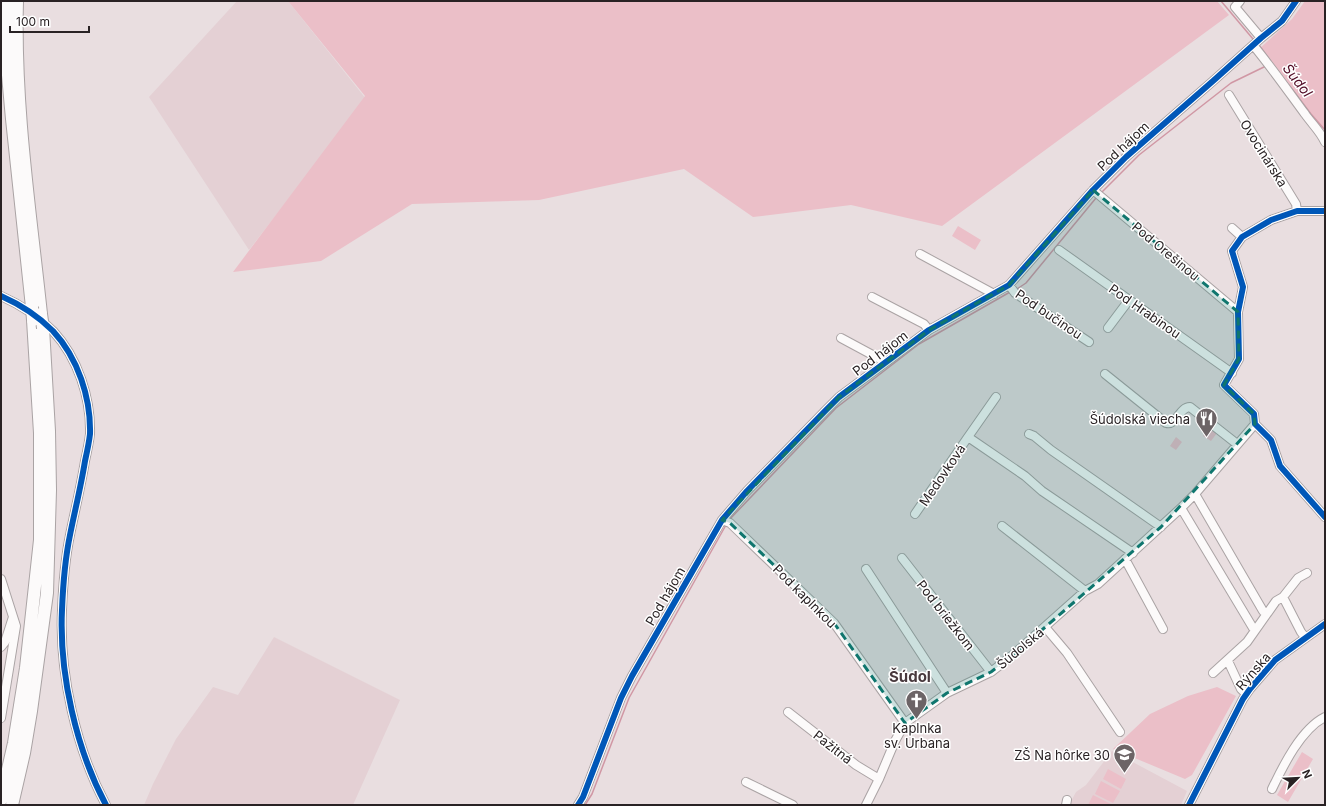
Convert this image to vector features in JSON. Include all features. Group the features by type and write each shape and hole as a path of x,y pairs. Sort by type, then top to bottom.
{"highway":[{"path":"6,1 12,126 36,314 42,328 49,431 50,490 47,593 30,718 24,753 12,805"},
{"path":"1,800 14,743 26,668 40,540 40,432 36,314 20,118 16,44 17,1"}],"street":[{"path":"1229,1 1237,4 1261,38"},
{"name":"Pod hájom","path":"578,805 583,797 621,698 632,676 725,521 747,491 839,397 929,330 994,294 1012,289 1093,190 1126,157 1282,21 1296,1"},
{"path":"1253,45 1291,92 1311,123 1322,135 1325,142"},
{"name":"Ovocinárska","path":"1229,95 1296,204 1297,211"},
{"name":"Pod Orešinou","path":"1093,190 1238,312"},
{"path":"1325,211 1297,211 1271,220 1242,237 1232,251 1243,287 1238,312 1240,360 1224,385 1254,414 1255,424 1271,440 1280,466 1325,517"},
{"path":"1232,228 1242,237"},
{"name":"Pod Hrabinou","path":"1059,250 1232,373"},
{"path":"920,254 994,294"},
{"name":"Pod bučinou","path":"1012,289 1089,342"},
{"path":"1,296 12,301 53,331 67,350 78,370 85,390 90,413 90,436 69,537 64,574 62,612 63,652 68,694 76,728 92,775 106,805"},
{"path":"872,297 924,324 929,330"},
{"path":"1108,328 1129,300"},
{"path":"841,338 880,359 883,364"},
{"path":"1105,374 1166,423 1169,424 1173,422 1186,407 1190,407 1237,444"},
{"name":"Medovková","path":"915,514 996,397"},
{"name":"Šúdolská","path":"866,805 895,741 905,723 947,693 991,672 1013,655 1085,591 1098,584 1195,494 1255,424"},
{"path":"1029,434 1161,527"},
{"name":"Medovková","path":"968,437 1025,476 1042,491 1133,552"},
{"path":"1195,494 1263,611"},
{"path":"1181,508 1253,628"},
{"name":"Pod kaplnkou","path":"725,521 834,623 905,723"},
{"path":"1002,526 1085,591"},
{"name":"Pod briežkom","path":"902,558 991,672"},
{"path":"1125,559 1163,629"},
{"path":"866,568 947,693"},
{"path":"1213,674 1255,633 1271,607 1283,597 1298,578 1307,573"},
{"path":"1,579 16,626 1,718"},
{"path":"1283,597 1305,637"},
{"path":"12,652 1,648 5,642 13,617"},
{"name":"Rýnska","path":"1189,805 1246,694 1275,660 1325,624"},
{"path":"1045,627 1066,653 1120,732"},
{"path":"1228,661 1241,689 1246,694"},
{"name":"Pažitná","path":"788,712 878,779"},
{"path":"1272,789 1283,765 1304,736 1313,726 1325,718"},
{"path":"746,782 794,805"}],"highlighted area":[{"path":"1093,190 1238,312 1239,359 1224,385 1254,414 1255,424 1161,527 1013,655 991,672 947,693 905,723 834,623 730,523 722,520 839,397 929,330 1009,285"}],"shaded area":[{"path":"237,1 288,1 366,99 249,250 149,97"},
{"path":"288,1 1217,1 1229,15 942,226 851,205 753,217 684,169 539,200 412,204 321,261 233,272 365,96"},
{"path":"1305,1 1325,1 1325,129 1316,123 1289,85 1259,49 1292,19"},
{"path":"958,226 981,240 975,250 952,236"},
{"path":"1210,427 1217,433 1211,441 1203,436"},
{"path":"1176,437 1182,442 1176,450 1170,446"},
{"path":"274,637 400,700 353,805 144,805 176,739 213,687 238,695"},
{"path":"1217,687 1236,696 1192,775 1185,779 1113,749 1150,714 1188,696"},
{"name":"ZŠ Na hôrke 30","path":"1112,751 1187,791 1181,805 1069,805 1076,792 1086,785"},
{"path":"1302,752 1313,759 1288,802 1277,795"},
{"path":"1108,769 1126,779 1121,789 1103,779"},
{"path":"1101,781 1120,791 1113,803 1095,794"},
{"path":"1093,795 1111,804 1111,805 1088,805"}],"waterway":[{"path":"1221,1 1253,39"},
{"path":"1259,45 1272,63"},
{"name":"Šúdol","path":"1102,192 1139,155 1231,83 1266,66"},
{"name":"Šúdol","path":"1289,85 1325,130"},
{"name":"Šúdol","path":"1017,289 1026,283 1096,198"},
{"name":"Šúdol","path":"729,520 836,408 919,344 1010,292"},
{"name":"Šúdol","path":"585,805 592,794 629,698 726,525"}],"cycle path":[{"path":"578,805 583,797 621,698 632,676 722,520 747,491 839,397 929,330 1009,285 1093,190 1126,157 1282,21 1296,1"},
{"path":"1325,211 1297,211 1271,220 1242,237 1232,251 1243,287 1238,312 1239,359 1224,385 1254,414 1255,424 1271,440 1280,466 1325,517"},
{"path":"1,296 15,303 42,321 62,342 76,366 88,407 90,420 89,444 70,535 64,572 62,610 63,659 78,735 95,783 106,805"},
{"path":"1189,805 1243,699 1250,689 1275,660 1325,624"}],"place":[{"name":"Šúdolská viecha","path":"1206,438"},
{"name":"Kaplnka sv. Urbana","path":"917,720"},
{"name":"ZŠ Na hôrke 30","path":"1125,774"}],"district":[{"name":"Šúdol","path":"910,676"}]}
